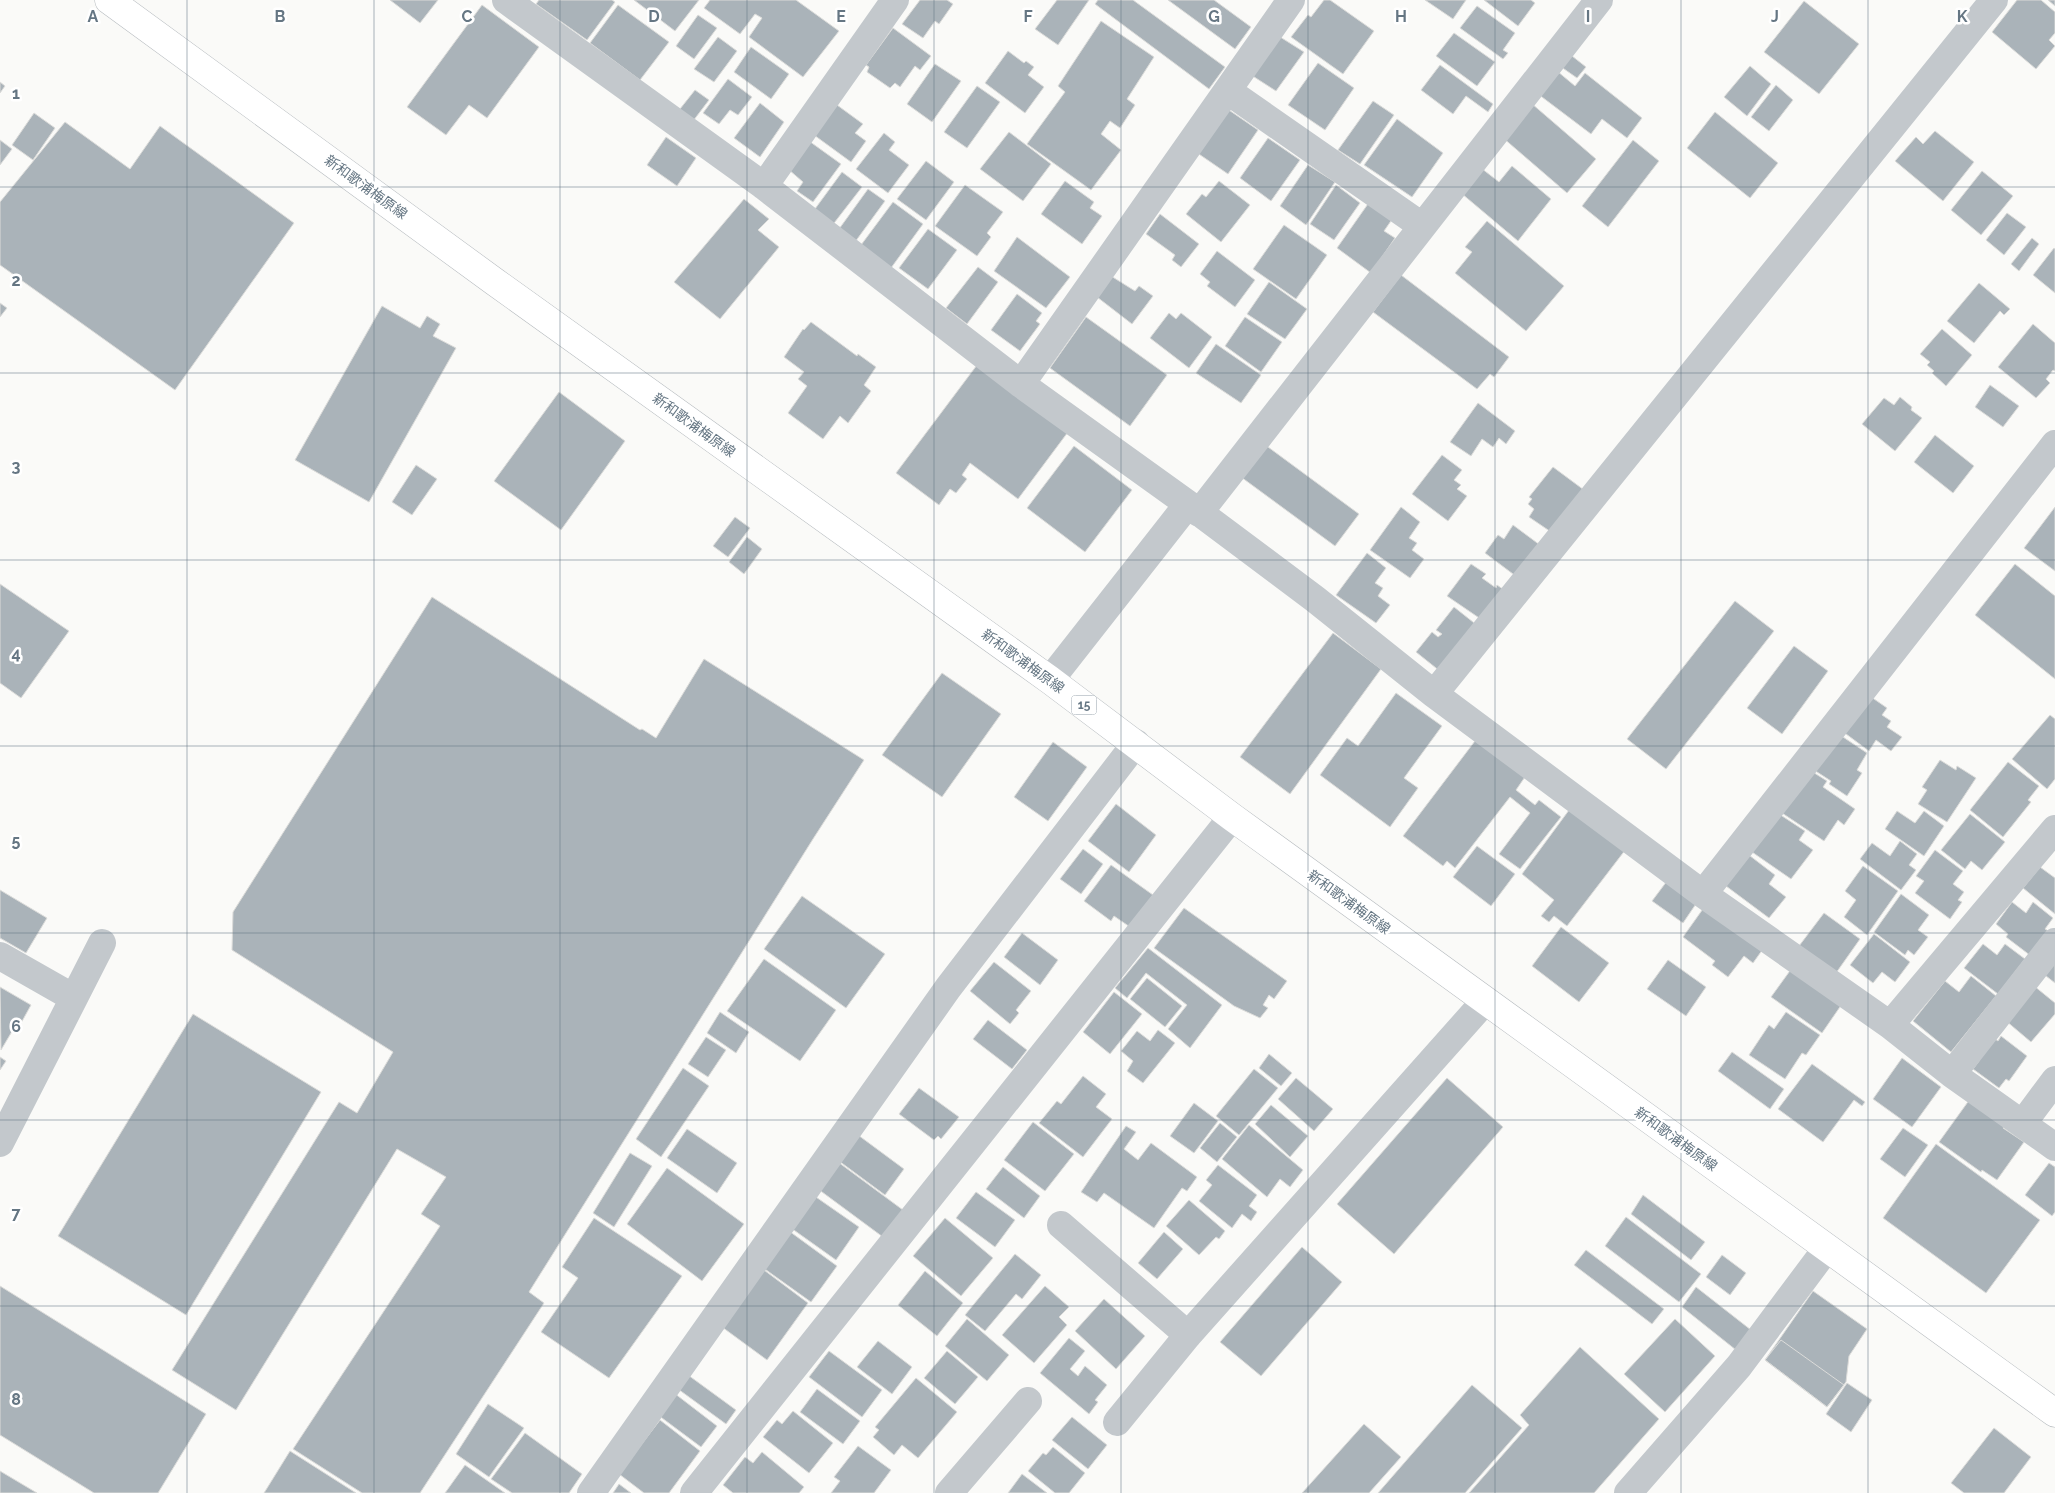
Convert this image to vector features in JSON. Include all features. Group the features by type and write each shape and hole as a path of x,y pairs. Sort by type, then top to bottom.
{"main road":[{"name":"新和歌浦梅原線","path":"114,1 495,282 1050,680 1232,817 2055,1413"}],"street":[{"path":"506,0 764,186 1021,384 1315,599 1434,694 1703,894 1890,1025 1952,1074 2055,1147"},
{"path":"764,186 895,0"},
{"path":"1021,384 1291,0"},
{"path":"1050,680 1194,509 1422,226 1599,0"},
{"path":"1434,694 1994,0"},
{"path":"1228,92 1422,226"},
{"path":"1703,894 2054,447"},
{"path":"591,1493 948,988 1136,743"},
{"path":"694,1493 1232,817"},
{"path":"1890,1025 2055,829"},
{"path":"1952,1074 2055,942"},
{"path":"2,1134 102,943"},
{"path":"0,956 74,998"},
{"path":"1117,1422 1188,1335 1485,1001"},
{"path":"2023,1123 2055,1080"},
{"path":"1061,1225 1188,1335"},
{"path":"1628,1493 1739,1366 1827,1248"},
{"path":"949,1493 1028,1401"}],"building":[{"path":"390,0 438,0 420,23"},
{"path":"539,0 612,0 615,2 587,40 536,4"},
{"path":"634,0 699,0 675,31"},
{"path":"710,0 796,0 839,31 803,77 749,37 762,18 755,14 740,34 704,8"},
{"path":"920,0 947,0 953,4 939,24 935,21 923,38 902,24"},
{"path":"1057,0 1089,0 1058,45 1035,29"},
{"path":"1098,0 1133,0 1225,67 1209,89 1095,4"},
{"path":"1168,0 1214,0 1251,27 1235,49"},
{"path":"1324,0 1330,0 1374,31 1343,74 1291,37 1308,15 1311,17"},
{"path":"1425,0 1466,0 1453,19"},
{"path":"1484,0 1531,0 1535,3 1518,26"},
{"path":"2017,0 2041,0 2055,12 2055,33 2049,40 2055,46 2036,69 1992,32"},
{"path":"2048,0 2055,0 2055,6"},
{"path":"1804,1 1859,44 1819,94 1764,52"},
{"path":"482,5 539,47 487,118 469,105 446,135 407,107"},
{"path":"618,5 669,42 640,80 590,43"},
{"path":"1477,6 1515,33 1503,50 1508,53 1503,59 1460,28"},
{"path":"698,15 717,28 694,59 676,46"},
{"path":"1101,21 1154,57 1127,99 1135,105 1120,128 1110,121 1101,134 1121,150 1091,190 1027,144 1065,92 1058,86"},
{"path":"893,28 931,56 920,70 915,66 900,87 895,83 890,88 867,72 869,67 866,65"},
{"path":"1454,33 1495,62 1477,86 1436,56"},
{"path":"1277,35 1304,52 1276,91 1248,73"},
{"path":"718,37 737,51 714,82 694,69"},
{"path":"751,47 789,74 771,99 734,72"},
{"path":"1008,51 1024,63 1026,61 1034,67 1028,75 1044,87 1025,113 985,83"},
{"path":"1567,52 1586,67 1577,78 1557,64"},
{"path":"1318,63 1354,88 1325,130 1288,105"},
{"path":"935,64 961,81 932,122 907,104"},
{"path":"1440,65 1493,104 1488,112 1466,96 1453,114 1421,90"},
{"path":"1750,66 1771,84 1747,116 1724,97"},
{"path":"1557,71 1575,86 1585,73 1642,118 1627,138 1602,119 1591,134 1538,94"},
{"path":"728,79 752,97 738,115 730,110 719,124 703,113"},
{"path":"0,82 5,86 0,93"},
{"path":"1776,85 1793,100 1769,131 1751,117"},
{"path":"977,86 1000,102 967,148 944,132"},
{"path":"695,90 709,100 690,125 676,114"},
{"path":"1373,101 1394,115 1360,164 1338,150"},
{"path":"760,103 784,122 760,157 734,138"},
{"path":"1531,103 1596,159 1567,193 1502,137"},
{"path":"837,105 863,124 855,133 866,141 851,162 814,135"},
{"path":"1223,106 1258,130 1228,174 1193,150"},
{"path":"1715,112 1778,163 1750,198 1687,148"},
{"path":"34,113 55,128 33,160 12,145"},
{"path":"1397,119 1443,153 1412,197 1364,165"},
{"path":"65,122 130,169 160,126 294,223 175,390 0,265 0,202"},
{"path":"1935,131 1974,162 1943,201 1895,161 1916,137 1923,144"},
{"path":"1009,132 1051,164 1023,201 980,169"},
{"path":"884,133 895,142 889,150 909,165 888,193 856,169"},
{"path":"666,137 696,158 677,186 647,165"},
{"path":"1268,138 1300,160 1271,201 1240,178"},
{"path":"0,140 12,149 0,165"},
{"path":"1633,140 1659,161 1608,227 1582,206"},
{"path":"809,141 841,164 813,202 797,191 803,182 788,169"},
{"path":"926,161 954,182 926,220 897,199"},
{"path":"1308,165 1335,182 1306,225 1280,206"},
{"path":"1512,166 1551,199 1518,241 1461,193 1481,168 1499,182"},
{"path":"1982,171 2013,196 1981,235 1951,210"},
{"path":"842,172 862,187 831,227 812,213"},
{"path":"1065,181 1094,202 1090,208 1102,216 1082,244 1041,214"},
{"path":"1219,181 1250,205 1221,242 1186,214 1202,194 1206,197"},
{"path":"965,185 1003,212 987,233 991,237 977,256 935,226"},
{"path":"1336,185 1360,203 1334,240 1310,224"},
{"path":"868,189 885,201 855,242 839,229"},
{"path":"744,199 769,219 758,230 779,247 720,319 674,282"},
{"path":"1370,201 1393,218 1384,231 1395,238 1371,273 1337,248"},
{"path":"893,202 923,224 891,268 861,245"},
{"path":"2007,213 2026,227 2004,255 1986,240"},
{"path":"1160,214 1199,244 1181,267 1172,260 1175,255 1146,234"},
{"path":"1487,221 1564,286 1526,331 1455,273 1472,252 1465,247"},
{"path":"1284,225 1327,255 1296,299 1253,269"},
{"path":"928,229 957,250 928,289 899,268"},
{"path":"1017,237 1070,277 1046,308 994,271"},
{"path":"2032,238 2039,244 2019,271 2011,264"},
{"path":"2055,249 2055,293 2033,275"},
{"path":"1217,251 1255,280 1235,307 1207,286 1210,282 1200,274"},
{"path":"978,267 998,282 967,324 946,308"},
{"path":"1401,275 1509,357 1494,377 1490,374 1477,389 1373,312"},
{"path":"1111,276 1135,291 1139,286 1153,296 1132,324 1097,297"},
{"path":"1269,282 1307,309 1285,339 1247,314"},
{"path":"1979,283 2010,309 2004,315 2000,311 1974,343 1947,321"},
{"path":"1017,294 1042,313 1036,321 1040,324 1020,351 991,330"},
{"path":"0,303 7,308 0,317"},
{"path":"382,306 420,328 427,316 440,324 433,336 456,348 369,502 295,460"},
{"path":"1169,313 1176,319 1181,313 1212,337 1189,368 1150,338"},
{"path":"1086,317 1167,375 1130,426 1050,368"},
{"path":"1245,317 1282,342 1261,372 1225,346"},
{"path":"811,322 857,356 858,354 876,367 864,385 871,391 848,423 840,416 823,439 788,413 807,386 798,379 804,372 784,357 803,329"},
{"path":"2033,324 2055,343 2055,371 2053,370 2046,379 2050,383 2036,398 1998,367"},
{"path":"1942,329 1972,355 1946,386 1932,373 1934,371 1927,365 1930,362 1920,354"},
{"path":"1216,344 1261,375 1241,403 1196,373"},
{"path":"977,365 1068,432 1018,499 970,463 962,475 967,479 956,493 950,489 939,505 896,473"},
{"path":"1990,385 2019,406 2003,427 1975,407"},
{"path":"559,392 625,441 561,530 494,481"},
{"path":"1900,397 1912,407 1911,410 1922,418 1895,451 1862,424 1884,398 1894,405"},
{"path":"1478,403 1515,431 1506,444 1499,438 1493,447 1482,439 1471,456 1450,442"},
{"path":"1935,435 1974,466 1953,493 1914,462"},
{"path":"1264,444 1359,514 1335,546 1241,477"},
{"path":"1074,446 1132,490 1085,552 1027,508"},
{"path":"1442,455 1462,470 1454,480 1461,485 1457,489 1467,496 1448,521 1412,494"},
{"path":"416,465 437,479 412,515 392,502"},
{"path":"1553,467 1584,490 1554,534 1529,517 1534,509 1528,504 1532,499 1529,497"},
{"path":"1401,507 1420,522 1409,538 1417,543 1412,550 1424,559 1410,578 1370,550"},
{"path":"2055,507 2055,571 2024,548"},
{"path":"735,517 750,528 728,557 713,546"},
{"path":"1513,525 1544,548 1521,580 1485,553 1498,535 1504,539"},
{"path":"747,537 762,549 744,574 729,562"},
{"path":"1367,553 1386,568 1375,583 1383,588 1378,596 1390,605 1376,623 1336,595"},
{"path":"1471,564 1486,574 1482,578 1496,588 1497,585 1511,595 1488,624 1447,596"},
{"path":"2015,564 2055,596 2055,679 1975,615"},
{"path":"0,584 69,631 21,698 0,683"},
{"path":"432,597 640,730 642,729 656,738 704,659 864,760 529,1292 544,1303 420,1493 362,1493 293,1449 440,1226 421,1214 446,1177 397,1149 236,1410 172,1370 339,1102 357,1113 393,1052 232,950 233,912"},
{"path":"1735,601 1774,631 1666,769 1627,739"},
{"path":"1454,607 1483,630 1446,676 1416,652 1432,632 1438,637 1442,634 1436,630"},
{"path":"1333,633 1381,669 1290,794 1240,757"},
{"path":"1794,646 1828,671 1782,734 1747,708"},
{"path":"942,673 1001,714 942,797 882,755"},
{"path":"1864,692 1887,708 1882,715 1891,721 1887,727 1902,737 1891,751 1876,740 1869,751 1838,728"},
{"path":"1396,693 1442,726 1404,778 1418,788 1390,827 1320,775 1347,738 1358,746"},
{"path":"2050,715 2055,719 2055,779 2047,789 2012,759"},
{"path":"1837,733 1867,753 1857,770 1862,773 1847,796 1829,784 1831,781 1814,770"},
{"path":"1478,737 1527,774 1516,790 1535,805 1539,800 1561,817 1520,869 1499,854 1530,813 1510,797 1455,868 1447,861 1443,866 1403,836"},
{"path":"1053,742 1087,767 1048,821 1014,797"},
{"path":"1940,760 1956,770 1957,766 1976,778 1947,822 1918,804 1927,790 1922,787"},
{"path":"2008,762 2039,786 2028,800 2031,802 2003,837 1970,810"},
{"path":"1808,769 1827,781 1823,787 1855,809 1844,825 1838,820 1824,841 1779,811"},
{"path":"1116,804 1156,835 1129,872 1088,841"},
{"path":"1572,806 1626,849 1567,926 1554,916 1549,922 1541,916 1554,900 1522,874"},
{"path":"1897,811 1915,823 1924,811 1944,826 1924,856 1885,829"},
{"path":"1779,814 1805,831 1799,840 1813,850 1791,879 1752,852"},
{"path":"1970,814 2005,842 1982,870 1971,861 1965,869 1941,850"},
{"path":"1900,841 1917,854 1909,865 1916,870 1901,890 1860,859 1872,843 1890,856"},
{"path":"1477,846 1515,874 1491,906 1453,877"},
{"path":"1083,849 1103,864 1081,894 1060,879"},
{"path":"1935,850 1963,871 1953,884 1964,892 1958,900 1962,902 1950,919 1915,893 1924,881 1916,876"},
{"path":"1745,852 1775,875 1769,884 1786,897 1769,918 1722,883"},
{"path":"1111,865 1153,895 1130,927 1114,916 1111,921 1084,901"},
{"path":"1863,866 1898,891 1867,935 1844,917 1856,900 1845,891"},
{"path":"2040,867 2055,878 2055,914 2023,888"},
{"path":"1670,877 1700,898 1683,923 1652,901"},
{"path":"0,890 47,918 26,953 0,938"},
{"path":"1901,894 1929,915 1918,930 1928,937 1914,955 1908,950 1905,955 1874,932"},
{"path":"802,896 885,954 846,1008 764,949"},
{"path":"2012,902 2026,913 2033,902 2053,918 2045,929 2050,932 2031,956 2006,937 2008,934 1996,924"},
{"path":"1705,906 1763,949 1753,963 1744,956 1728,977 1712,965 1715,961 1683,937"},
{"path":"1184,908 1287,981 1274,999 1269,995 1263,1005 1268,1008 1260,1018 1234,1006 1154,948"},
{"path":"1824,913 1860,939 1836,973 1799,946"},
{"path":"1561,927 1609,963 1579,1002 1532,966"},
{"path":"1022,933 1058,960 1040,985 1004,957"},
{"path":"1874,934 1910,962 1895,982 1882,972 1873,983 1850,965"},
{"path":"1983,944 1997,955 2005,944 2025,959 1998,994 1964,968"},
{"path":"1148,948 1222,1005 1190,1048 1168,1029 1187,1005 1146,973 1127,998 1115,988"},
{"path":"2055,948 2055,983 2041,972"},
{"path":"764,959 836,1010 800,1061 727,1011"},
{"path":"1668,960 1706,987 1686,1016 1647,989"},
{"path":"994,962 1031,991 1016,1010 1019,1013 1010,1024 970,991"},
{"path":"1792,968 1842,1004 1822,1033 1771,997"},
{"path":"1971,976 1996,996 1951,1052 1913,1021 1945,981 1959,992"},
{"path":"1147,978 1182,1006 1165,1027 1130,999"},
{"path":"2028,981 2055,1003 2055,1014 2031,1042 1999,1015"},
{"path":"0,987 31,1005 20,1025 17,1023 1,1050"},
{"path":"1114,992 1142,1014 1110,1054 1083,1032"},
{"path":"720,1012 749,1032 736,1053 707,1033"},
{"path":"1786,1012 1820,1035 1806,1055 1802,1053 1785,1079 1749,1055 1769,1025 1774,1029"},
{"path":"193,1014 321,1092 186,1315 58,1236"},
{"path":"988,1020 1027,1050 1012,1069 973,1039"},
{"path":"1158,1030 1175,1043 1143,1083 1127,1071 1133,1061 1121,1051 1137,1031 1150,1041"},
{"path":"1987,1033 1998,1041 2001,1036 2027,1056 2009,1081 2006,1079 1999,1088 1973,1069 1979,1061"},
{"path":"706,1037 726,1050 708,1077 688,1064"},
{"path":"1732,1052 1784,1089 1770,1109 1718,1071"},
{"path":"1269,1054 1292,1073 1281,1086 1259,1068"},
{"path":"0,1057 6,1061 0,1070"},
{"path":"1902,1058 1941,1087 1912,1127 1873,1099"},
{"path":"1812,1064 1865,1102 1862,1106 1854,1100 1823,1142 1778,1109"},
{"path":"683,1068 709,1086 661,1157 636,1139"},
{"path":"1254,1069 1278,1088 1239,1135 1216,1116"},
{"path":"1083,1076 1106,1094 1096,1107 1112,1119 1083,1157 1039,1123 1057,1101 1061,1104"},
{"path":"1296,1078 1333,1109 1314,1131 1278,1099"},
{"path":"1447,1078 1503,1127 1394,1254 1337,1204"},
{"path":"919,1088 959,1117 941,1139 938,1136 934,1140 899,1114"},
{"path":"1970,1099 2006,1124 2003,1128 2024,1142 1997,1180 1982,1170 1981,1172 1939,1142"},
{"path":"1194,1103 1218,1121 1194,1153 1170,1136"},
{"path":"1271,1105 1308,1136 1290,1157 1255,1124"},
{"path":"1033,1122 1074,1154 1045,1191 1004,1160"},
{"path":"1220,1123 1237,1137 1217,1162 1200,1148"},
{"path":"1249,1125 1303,1170 1290,1187 1280,1179 1267,1197 1222,1159"},
{"path":"1126,1126 1136,1132 1124,1149 1138,1160 1151,1143 1197,1177 1187,1191 1182,1188 1154,1228 1104,1193 1097,1202 1081,1192"},
{"path":"1903,1128 1928,1145 1905,1177 1880,1159"},
{"path":"687,1129 737,1163 717,1193 667,1158"},
{"path":"858,1135 904,1169 885,1195 839,1161"},
{"path":"1936,1144 2040,1220 1986,1293 1883,1218"},
{"path":"630,1153 652,1166 614,1227 593,1213"},
{"path":"838,1162 907,1213 887,1240 818,1189"},
{"path":"2049,1163 2055,1167 2055,1212 2052,1216 2025,1195"},
{"path":"1218,1165 1257,1195 1249,1206 1257,1212 1251,1221 1242,1214 1232,1228 1199,1201 1212,1185 1206,1180"},
{"path":"1003,1167 1040,1196 1024,1218 986,1189"},
{"path":"667,1168 744,1224 702,1281 627,1224"},
{"path":"976,1192 1015,1220 995,1247 956,1218"},
{"path":"813,1195 859,1227 836,1260 791,1228"},
{"path":"1643,1195 1705,1242 1691,1260 1631,1214"},
{"path":"1189,1200 1225,1231 1219,1239 1216,1237 1199,1255 1166,1226"},
{"path":"1626,1217 1701,1274 1679,1302 1605,1246"},
{"path":"594,1218 682,1276 609,1378 541,1332 578,1278 562,1267"},
{"path":"945,1218 993,1258 961,1296 913,1256"},
{"path":"789,1231 837,1266 811,1302 762,1267"},
{"path":"1164,1232 1183,1249 1157,1279 1138,1263"},
{"path":"1302,1247 1342,1282 1261,1376 1220,1342"},
{"path":"1586,1250 1664,1309 1652,1324 1574,1265"},
{"path":"1015,1254 1041,1275 1022,1299 1016,1294 985,1331 965,1315"},
{"path":"1722,1255 1746,1273 1730,1295 1706,1277"},
{"path":"764,1270 808,1303 767,1360 722,1327"},
{"path":"925,1271 963,1303 937,1336 898,1305"},
{"path":"0,1286 206,1414 158,1493 94,1493 0,1435"},
{"path":"1045,1286 1069,1307 1059,1317 1067,1325 1034,1363 1002,1335"},
{"path":"1696,1287 1751,1330 1736,1350 1682,1307"},
{"path":"1813,1291 1867,1329 1849,1356 1846,1382 1827,1407 1765,1360"},
{"path":"1104,1299 1145,1336 1116,1369 1075,1331"},
{"path":"967,1319 1009,1355 987,1381 945,1346"},
{"path":"1675,1319 1715,1356 1665,1412 1624,1374"},
{"path":"1069,1338 1085,1351 1070,1369 1078,1376 1085,1366 1107,1385 1095,1400 1098,1402 1089,1414 1040,1373"},
{"path":"1781,1340 1844,1385 1827,1407 1765,1360"},
{"path":"878,1341 912,1367 892,1394 857,1367"},
{"path":"1580,1347 1659,1419 1594,1493 1469,1493 1529,1425 1520,1415"},
{"path":"829,1351 882,1390 862,1417 809,1377"},
{"path":"947,1351 978,1377 955,1404 924,1378"},
{"path":"688,1375 736,1410 726,1424 678,1389"},
{"path":"916,1378 957,1412 918,1458 902,1445 894,1455 873,1437 879,1430 875,1427"},
{"path":"1847,1383 1872,1400 1851,1432 1826,1414"},
{"path":"1472,1385 1522,1428 1465,1493 1378,1493"},
{"path":"817,1389 860,1421 843,1444 800,1412"},
{"path":"674,1393 717,1426 701,1447 658,1415"},
{"path":"488,1404 524,1428 489,1477 456,1454"},
{"path":"793,1411 833,1443 809,1473 763,1437 777,1420 782,1424"},
{"path":"1072,1417 1107,1445 1088,1469 1052,1440"},
{"path":"660,1420 700,1451 669,1493 644,1493 619,1474"},
{"path":"1364,1424 1401,1457 1369,1493 1302,1493"},
{"path":"1994,1428 2031,1457 2004,1493 1964,1493 1951,1483"},
{"path":"525,1433 582,1474 569,1493 512,1493 491,1479"},
{"path":"858,1446 891,1470 874,1493 831,1493 840,1481 834,1477"},
{"path":"1053,1447 1085,1473 1069,1493 1055,1493 1028,1471 1043,1453 1046,1455"},
{"path":"290,1451 356,1493 264,1493"},
{"path":"762,1452 804,1487 799,1493 733,1493 723,1485 745,1457 753,1463"},
{"path":"465,1465 505,1493 445,1493"},
{"path":"0,1471 37,1493 0,1493"},
{"path":"1022,1474 1047,1493 1008,1493"},
{"path":"619,1484 631,1493 613,1493"}]}
